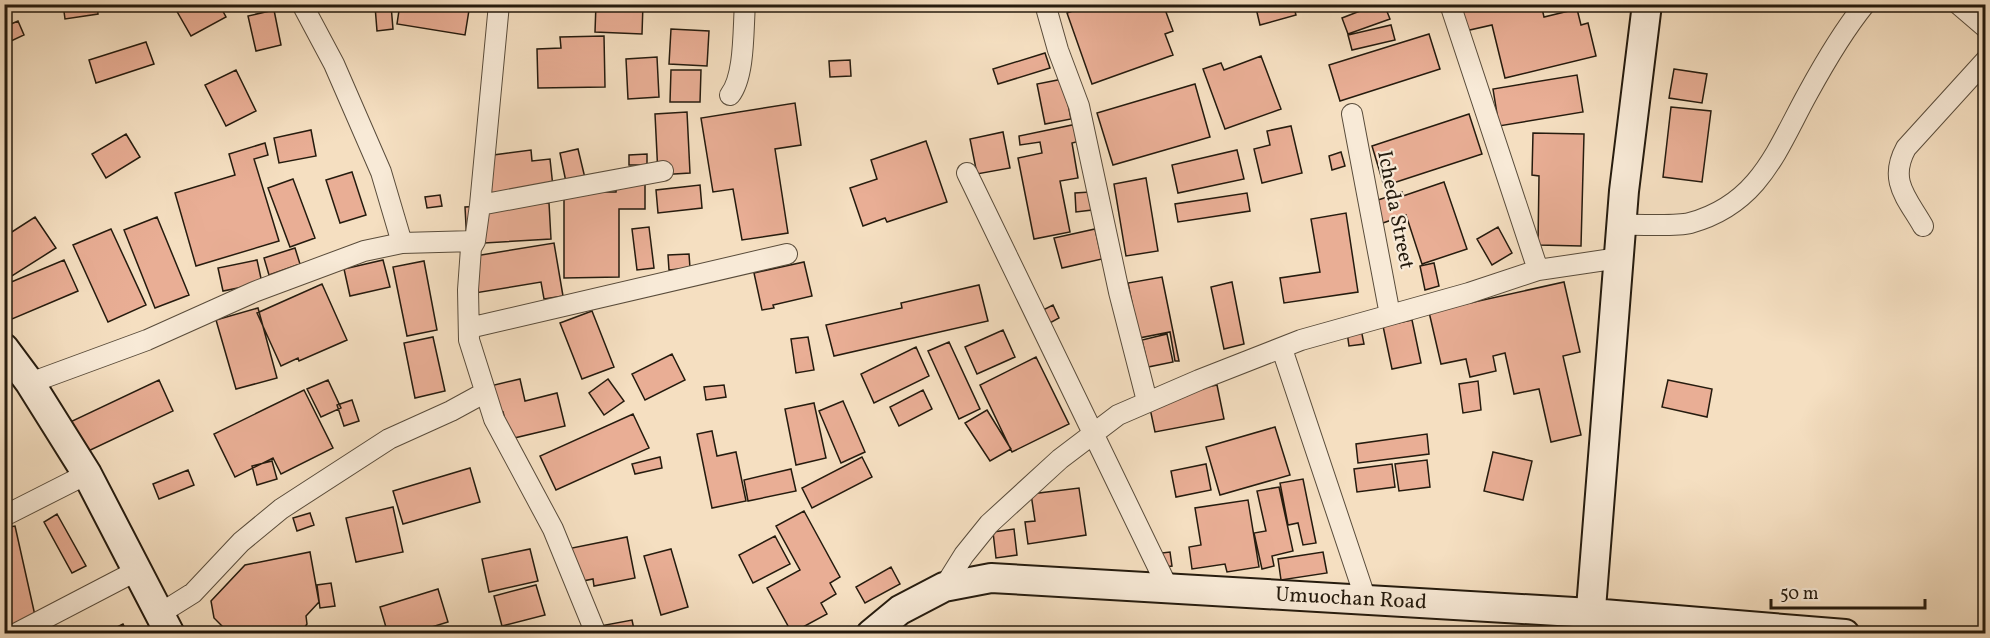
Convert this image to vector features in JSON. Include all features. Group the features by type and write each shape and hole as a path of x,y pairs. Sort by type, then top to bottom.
{"street":[{"path":"302,4 334,64 381,172 402,243"},
{"path":"499,4 480,205 475,242 471,248 470,259 469,340 494,419 553,529 596,633"},
{"path":"730,95 736,88 745,4"},
{"path":"1045,4 1058,50 1079,106 1119,292 1147,401"},
{"path":"1450,4 1538,270"},
{"path":"1590,623 1625,179 1647,4"},
{"path":"1622,225 1689,224 1721,211 1742,196 1761,178 1849,24 1865,4"},
{"path":"1958,4 1986,28"},
{"path":"1923,226 1900,187 1899,162 1906,148 1986,60"},
{"name":"Icheda Street","path":"1352,114 1390,315"},
{"path":"480,205 663,171"},
{"path":"967,173 1168,588"},
{"path":"30,383 147,340 254,292 364,251 402,243 475,242"},
{"path":"469,328 787,254"},
{"path":"944,587 964,555 989,524 1060,459 1118,415 1147,401 1301,340 1469,293 1538,270 1619,258"},
{"path":"4,348 30,383 87,474 165,623 241,542 281,509 389,438 451,411 484,393"},
{"path":"1282,349 1366,600"},
{"path":"4,516 87,474"},
{"path":"15,633 138,570"},
{"name":"Umuochan Road","path":"871,633 900,610 944,587 991,578 1366,600 1590,623 1845,633"}],"building":[{"path":"63,4 97,4 98,14 65,19"},
{"path":"181,4 219,4 226,17 191,36 175,8"},
{"path":"400,4 470,4 465,35 397,24"},
{"path":"596,4 643,4 642,34 595,32"},
{"path":"1092,4 1163,4 1173,31 1165,34 1173,55 1092,84 1067,13"},
{"path":"1255,4 1293,4 1296,15 1260,25"},
{"path":"1378,4 1384,4 1390,19 1348,34 1342,18"},
{"path":"1445,4 1541,4 1544,17 1577,9 1581,25 1588,23 1596,56 1505,78 1492,25 1452,34"},
{"path":"391,5 393,29 377,31 375,6"},
{"path":"274,10 281,45 256,51 248,16"},
{"path":"18,21 24,35 9,42 4,27"},
{"path":"1391,25 1395,40 1352,50 1348,35"},
{"path":"671,29 709,31 707,66 669,64"},
{"path":"1429,34 1440,69 1340,101 1329,65"},
{"path":"604,36 605,87 538,88 537,49 561,48 560,37"},
{"path":"146,42 154,64 96,83 89,60"},
{"path":"1045,53 1050,68 998,84 993,69"},
{"path":"1261,56 1281,109 1225,129 1203,69 1221,63 1224,70"},
{"path":"657,57 659,97 628,99 626,59"},
{"path":"850,60 851,76 830,77 829,61"},
{"path":"1674,69 1707,74 1702,103 1669,98"},
{"path":"236,70 256,111 226,126 205,85"},
{"path":"671,70 701,70 700,102 670,102"},
{"path":"1577,75 1583,112 1499,126 1493,89"},
{"path":"1063,79 1071,119 1045,124 1037,84"},
{"path":"1195,84 1210,137 1113,165 1097,113"},
{"path":"795,103 801,145 775,149 788,233 742,240 733,189 713,192 701,118"},
{"path":"1671,107 1711,111 1702,182 1663,177"},
{"path":"687,112 690,173 658,175 655,114"},
{"path":"1469,114 1482,154 1384,186 1372,146"},
{"path":"1077,124 1080,141 1072,143 1078,178 1060,181 1070,232 1034,239 1018,158 1042,153 1040,142 1020,145 1019,136"},
{"path":"1291,126 1302,173 1262,183 1254,149 1270,145 1267,131"},
{"path":"311,130 316,156 279,163 274,138"},
{"path":"1003,132 1010,168 977,174 970,139"},
{"path":"1533,133 1584,134 1581,246 1538,245 1539,176 1532,175"},
{"path":"126,134 140,157 106,178 92,154"},
{"path":"926,141 947,202 887,222 885,218 863,226 850,188 877,179 871,160"},
{"path":"265,143 268,155 254,159 279,241 196,266 175,193 235,175 229,154"},
{"path":"578,149 585,178 566,182 560,153"},
{"path":"531,150 532,161 550,159 553,187 491,194 486,156"},
{"path":"1237,150 1244,179 1178,193 1172,165"},
{"path":"1341,152 1345,166 1332,170 1329,156"},
{"path":"647,154 647,165 629,165 629,155"},
{"path":"352,172 366,215 340,223 326,180"},
{"path":"1146,178 1158,251 1126,256 1114,184"},
{"path":"293,179 315,238 290,247 268,188"},
{"path":"1444,182 1467,249 1422,264 1406,215 1380,224 1372,202 1402,192 1403,196"},
{"path":"617,184 645,184 645,209 619,209 619,277 564,278 564,192 616,192"},
{"path":"700,185 702,208 658,213 656,190"},
{"path":"1090,192 1092,210 1076,212 1075,193"},
{"path":"1247,193 1250,211 1178,222 1175,204"},
{"path":"440,195 442,206 427,208 425,197"},
{"path":"549,203 551,239 467,244 465,207"},
{"path":"1346,213 1358,292 1284,303 1280,278 1320,272 1311,219"},
{"path":"35,217 56,248 4,281 4,237"},
{"path":"157,217 189,295 155,308 124,230"},
{"path":"649,227 654,268 637,270 632,229"},
{"path":"1498,227 1512,253 1492,265 1477,239"},
{"path":"111,229 146,305 108,322 73,245"},
{"path":"1095,229 1102,259 1062,268 1054,238"},
{"path":"554,243 563,296 544,299 541,282 475,293 469,257"},
{"path":"295,248 300,264 269,275 264,258"},
{"path":"689,254 690,268 669,270 668,255"},
{"path":"64,260 78,291 5,322 4,285"},
{"path":"257,260 262,283 223,291 218,268"},
{"path":"383,260 390,287 350,296 344,269"},
{"path":"424,261 437,330 407,336 393,267"},
{"path":"804,262 812,296 773,305 774,308 762,310 754,273"},
{"path":"1434,263 1439,286 1425,290 1420,266"},
{"path":"1162,277 1179,361 1175,361 1170,332 1139,338 1128,283"},
{"path":"1232,282 1244,344 1224,349 1211,287"},
{"path":"1564,282 1580,352 1563,356 1581,435 1551,442 1539,389 1514,394 1505,353 1493,356 1496,371 1470,377 1466,359 1441,364 1429,312"},
{"path":"322,284 347,340 299,361 298,358 281,366 257,313"},
{"path":"979,285 988,321 834,356 826,325 902,308 901,303"},
{"path":"1053,305 1059,318 1048,324 1041,311"},
{"path":"258,308 277,378 236,389 216,320"},
{"path":"592,311 614,367 582,379 560,323"},
{"path":"1412,320 1421,363 1392,369 1383,326"},
{"path":"1361,329 1364,344 1349,346 1347,332"},
{"path":"1003,330 1015,357 977,374 965,347"},
{"path":"1167,334 1173,362 1148,367 1142,340"},
{"path":"433,337 445,391 415,398 404,343"},
{"path":"808,337 814,370 796,373 791,339"},
{"path":"949,342 980,409 959,419 928,351"},
{"path":"916,347 929,376 874,403 861,374"},
{"path":"672,354 685,380 645,400 632,374"},
{"path":"1036,357 1069,424 1012,452 980,385"},
{"path":"520,379 525,401 557,393 565,426 510,439 503,412 493,415 486,387"},
{"path":"608,379 624,401 604,415 589,393"},
{"path":"159,380 173,411 82,454 68,423"},
{"path":"328,380 341,408 321,417 307,389"},
{"path":"1668,380 1712,389 1707,417 1662,407"},
{"path":"1478,381 1481,410 1463,413 1459,384"},
{"path":"724,385 726,397 706,400 704,387"},
{"path":"1217,385 1224,419 1155,432 1148,399"},
{"path":"304,390 333,448 281,474 273,458 235,477 214,434"},
{"path":"923,390 932,409 899,426 890,407"},
{"path":"352,400 359,421 344,426 337,405"},
{"path":"843,401 865,452 841,463 819,411"},
{"path":"814,403 826,458 796,465 785,409"},
{"path":"987,410 1011,449 990,461 965,423"},
{"path":"633,414 649,448 556,490 540,456"},
{"path":"1275,427 1290,475 1220,495 1206,447"},
{"path":"712,431 717,456 736,452 746,501 712,508 697,434"},
{"path":"1427,434 1429,454 1358,463 1356,444"},
{"path":"1493,452 1532,461 1523,500 1484,491"},
{"path":"660,457 662,468 635,474 632,464"},
{"path":"862,457 872,477 812,508 802,488"},
{"path":"1427,460 1430,487 1399,491 1395,464"},
{"path":"272,461 277,479 257,485 252,466"},
{"path":"1206,464 1211,490 1176,497 1171,471"},
{"path":"1392,464 1395,487 1357,492 1354,469"},
{"path":"470,468 480,502 403,524 393,491"},
{"path":"791,469 796,491 748,501 744,480"},
{"path":"188,470 194,485 159,499 153,484"},
{"path":"1303,479 1316,543 1303,545 1298,523 1288,525 1280,483"},
{"path":"1279,487 1293,551 1272,556 1274,566 1262,569 1254,533 1266,531 1257,491"},
{"path":"1079,488 1086,535 1028,544 1025,522 1035,521 1031,494"},
{"path":"1248,500 1259,567 1227,572 1225,564 1192,569 1189,547 1201,545 1195,508"},
{"path":"393,507 403,552 356,562 346,518"},
{"path":"804,511 840,577 830,583 836,594 821,603 827,614 792,633 767,588 800,570 776,526"},
{"path":"310,513 314,525 297,531 293,518"},
{"path":"57,514 86,566 72,573 44,522"},
{"path":"15,526 36,620 4,627 4,528"},
{"path":"1014,529 1017,555 996,558 993,532"},
{"path":"775,536 790,564 753,583 739,555"},
{"path":"627,537 635,578 594,586 593,579 573,583 567,549"},
{"path":"530,549 538,581 489,592 482,559"},
{"path":"671,549 688,607 661,615 644,556"},
{"path":"310,552 319,602 306,616 307,624 300,634 230,634 214,618 211,601 245,565"},
{"path":"1170,552 1172,566 1156,568 1154,554"},
{"path":"1323,552 1327,573 1281,580 1278,559"},
{"path":"891,567 900,584 865,603 856,587"},
{"path":"331,583 335,606 320,608 317,585"},
{"path":"536,585 545,615 502,626 494,596"},
{"path":"438,589 448,622 409,634 388,634 380,607"},
{"path":"632,620 635,634 602,634 600,626"},
{"path":"123,624 128,634 105,634 105,633"},
{"path":"1173,629 1233,630 1233,634 1173,634"},
{"path":"1244,631 1294,632 1294,634 1244,634"}]}
